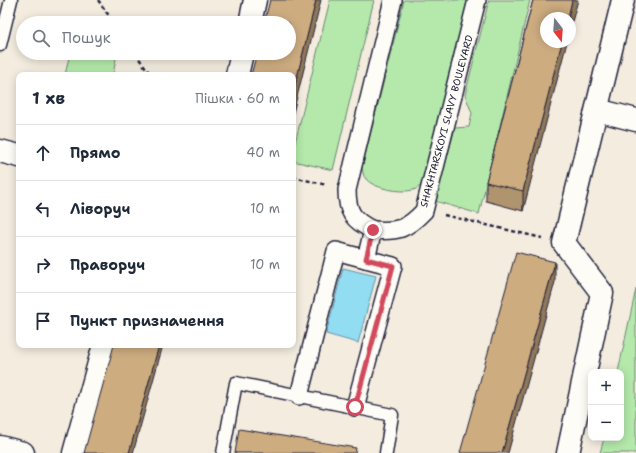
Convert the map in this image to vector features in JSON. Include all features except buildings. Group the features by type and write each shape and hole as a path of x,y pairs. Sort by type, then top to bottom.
{"street":[{"path":"252,16 255,0"},
{"name":"SHAKHTARSKOYI SLAVY BOULEVARD","path":"393,0 347,190 347,204 353,216 362,225 373,230 389,232 403,228 414,221 424,211 477,0"},
{"path":"568,453 602,293 564,243 623,0"},
{"path":"238,72 240,60"},
{"path":"597,110 636,120"},
{"path":"0,151 16,155"},
{"path":"366,259 373,230"},
{"path":"299,396 336,251 393,266 355,407"},
{"path":"74,453 103,348"},
{"path":"0,447 23,453"}],"lane":[{"path":"0,45 11,0"},
{"path":"222,453 236,383 392,415 386,453"}],"path":[{"path":"98,0 109,16"},
{"path":"141,60 149,72"},
{"path":"296,178 347,190"},
{"path":"424,211 564,243"}],"green space":[{"path":"330,0 374,0 333,170 296,162 296,139"},
{"path":"404,0 470,0 423,183 415,190 408,191 381,188 375,185 364,177 362,168"},
{"path":"489,0 530,0 479,214 435,201 455,128 469,127 472,113 465,95"},
{"path":"68,60 116,60 114,72 66,72"},
{"path":"636,289 636,453 600,453 603,441 624,441 624,369 619,369"}],"water":[{"path":"343,268 376,276 358,343 326,334"}],"route":[{"path":"355,407 393,266 366,259 373,230"}]}
